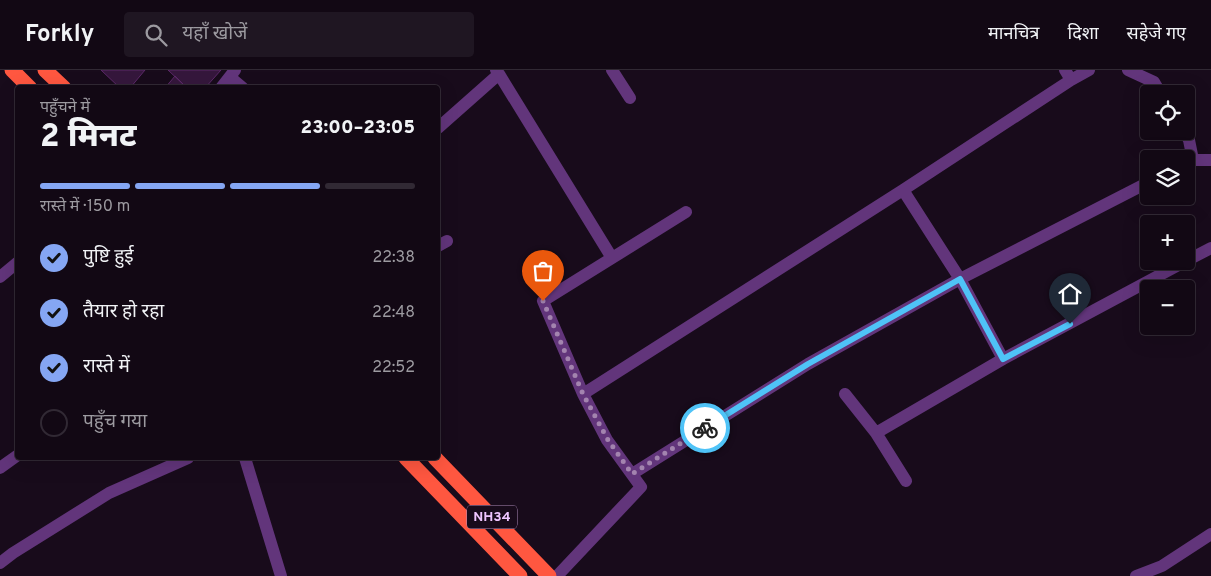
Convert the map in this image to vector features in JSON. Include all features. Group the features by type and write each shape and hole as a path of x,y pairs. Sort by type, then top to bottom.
{"highway":[{"path":"12,70 27,85"},
{"path":"45,70 61,85"},
{"name":"NH34","path":"408,460 520,576"},
{"name":"NH34","path":"437,460 549,576"}],"street":[{"path":"612,70 630,98"},
{"path":"583,394 904,190 1068,75 1090,70"},
{"path":"1128,70 1154,82 1156,85"},
{"path":"440,126 497,72 612,258"},
{"path":"223,85 232,73 241,85"},
{"path":"1195,161 1211,160"},
{"path":"632,474 808,364 960,279 1140,187"},
{"path":"904,190 960,279 1003,359"},
{"path":"557,576 641,487 608,440 583,394 543,301 686,212"},
{"path":"1195,256 1211,248"},
{"path":"0,277 15,264"},
{"path":"876,433 1003,359 1169,270"},
{"path":"846,394 876,433 906,481"},
{"path":"0,468 15,457"},
{"path":"0,563 12,553 109,493 183,460"},
{"path":"246,460 282,576"},
{"path":"1136,576 1162,566 1211,534"}],"building":[{"path":"101,70 145,70 132,85 117,85"},
{"path":"168,70 221,70 208,85 184,85"},
{"path":"175,76 184,85 168,85"}],"way so far":[{"path":"543,301 583,394 608,440 632,474 705,428"}],"route":[{"path":"705,428 808,364 960,279 1003,359 1070,324"}]}
